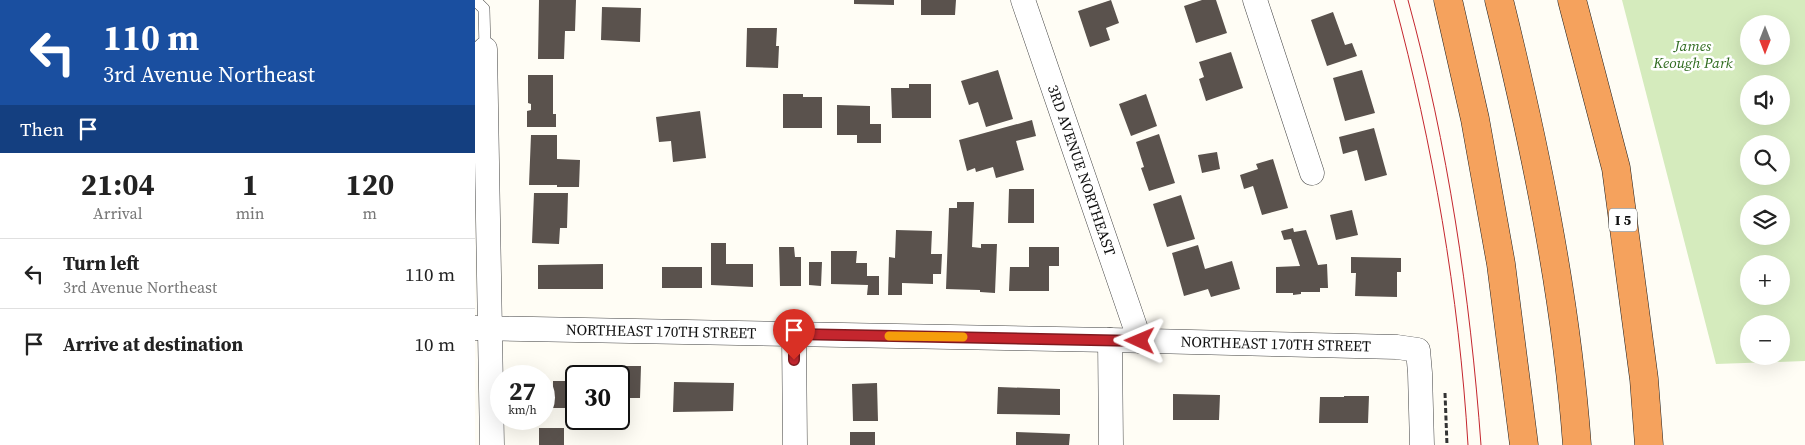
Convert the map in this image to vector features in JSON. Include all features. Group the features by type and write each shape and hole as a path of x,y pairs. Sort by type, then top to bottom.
{"highway":[{"path":"1448,0 1475,119 1501,264 1524,445"},
{"path":"1499,0 1517,72 1542,195 1564,322 1577,445"},
{"name":"I 5","path":"1571,0 1616,168 1644,379 1649,445"}],"street":[{"name":"3RD AVENUE NORTHEAST","path":"1023,0 1140,341"},
{"path":"1255,0 1312,173"},
{"path":"485,49 483,328 492,445"},
{"name":"NORTHEAST 170TH STREET","path":"483,328 1397,347 1418,350 1422,445"},
{"path":"794,334 795,445"},
{"path":"1110,340 1111,445"}],"lane":[{"path":"475,0 484,9 485,49"}],"path":[{"path":"1444,388 1447,445"}],"green space":[{"name":"James Keough Park","path":"1622,0 1805,0 1805,361 1790,362 1790,315 1740,315 1740,363 1716,364"}],"building":[{"path":"539,0 576,0 575,31 565,31 564,59 538,59"},
{"path":"854,0 894,0 894,5 854,4"},
{"path":"921,0 956,0 955,15 921,15"},
{"path":"1111,0 1119,23 1106,28 1110,40 1090,47 1078,11"},
{"path":"1202,0 1216,0 1227,33 1196,43 1184,6"},
{"path":"602,7 641,8 640,42 601,40"},
{"path":"1333,12 1345,45 1352,43 1357,56 1327,66 1311,20"},
{"path":"747,28 777,28 776,46 779,46 778,68 746,67"},
{"path":"1231,52 1243,88 1206,101 1199,79 1204,77 1199,62"},
{"path":"998,70 1013,119 986,127 978,102 969,105 961,81"},
{"path":"1362,70 1375,113 1345,121 1333,78"},
{"path":"528,75 553,75 553,114 556,114 556,127 527,127 527,111 531,110 531,104 528,103"},
{"path":"909,84 931,84 931,118 892,118 891,88 909,88"},
{"path":"783,94 803,94 803,97 822,97 822,128 783,128"},
{"path":"1146,94 1157,126 1131,136 1119,104"},
{"path":"837,105 870,106 870,124 881,124 881,143 857,143 857,135 837,135"},
{"path":"700,111 706,158 673,162 671,141 659,142 656,117"},
{"path":"1032,120 1036,136 1016,141 1024,170 996,178 993,167 976,172 975,168 967,171 959,140"},
{"path":"1374,128 1387,175 1365,181 1357,150 1343,154 1339,137"},
{"path":"1159,134 1175,183 1149,191 1141,168 1144,167 1136,142"},
{"path":"531,135 557,135 557,159 580,160 579,187 529,185"},
{"path":"1217,152 1220,169 1202,173 1198,155"},
{"path":"1273,159 1288,208 1262,215 1253,186 1244,189 1240,175 1258,169 1256,164"},
{"path":"1009,189 1034,189 1034,223 1008,223"},
{"path":"534,193 568,193 567,228 560,228 559,244 532,243"},
{"path":"1181,195 1195,239 1167,247 1153,204"},
{"path":"957,202 974,202 972,247 981,248 981,244 997,244 995,293 980,292 980,290 946,289 949,208 957,208"},
{"path":"1352,210 1358,235 1336,240 1330,215"},
{"path":"1293,228 1294,232 1306,230 1318,265 1327,264 1328,288 1320,288 1320,292 1301,292 1301,294 1293,295 1293,293 1276,293 1276,267 1300,266 1291,239 1284,240 1281,231"},
{"path":"896,230 932,231 931,254 942,254 941,274 933,274 933,284 902,283 902,295 888,295 889,257 895,258"},
{"path":"711,243 726,243 726,264 753,264 753,287 711,285"},
{"path":"1198,245 1205,269 1232,261 1240,289 1211,297 1208,289 1184,296 1172,253"},
{"path":"779,247 794,247 795,257 801,257 801,286 780,286"},
{"path":"1029,247 1059,247 1059,266 1049,266 1049,291 1009,291 1010,267 1029,267"},
{"path":"831,251 857,251 856,263 867,263 867,276 879,276 879,295 867,295 868,285 831,284"},
{"path":"1351,257 1401,258 1401,272 1397,272 1397,297 1355,296 1356,273 1351,273"},
{"path":"809,262 822,262 821,286 809,285"},
{"path":"603,264 603,289 538,289 538,265"},
{"path":"662,267 702,267 702,288 662,288"},
{"path":"630,366 641,366 640,398 630,398"},
{"path":"555,381 565,381 565,408 555,408"},
{"path":"674,382 734,383 733,411 673,412"},
{"path":"877,383 878,421 853,421 852,384"},
{"path":"998,387 1060,389 1060,415 997,414"},
{"path":"1173,394 1220,395 1219,420 1173,420"},
{"path":"1369,396 1368,423 1319,423 1320,397"},
{"path":"564,428 564,445 539,445 539,430"},
{"path":"850,432 875,432 875,445 850,445"},
{"path":"1016,432 1070,434 1069,445 1016,445"}],"tram line":[{"path":"1394,0 1421,110 1442,221 1458,333 1468,445"},
{"path":"1408,0 1435,110 1446,165 1464,277 1481,445"}],"slow traffic":[{"path":"889,336 963,337"}],"route":[{"path":"794,360 794,334 1140,341"}]}
